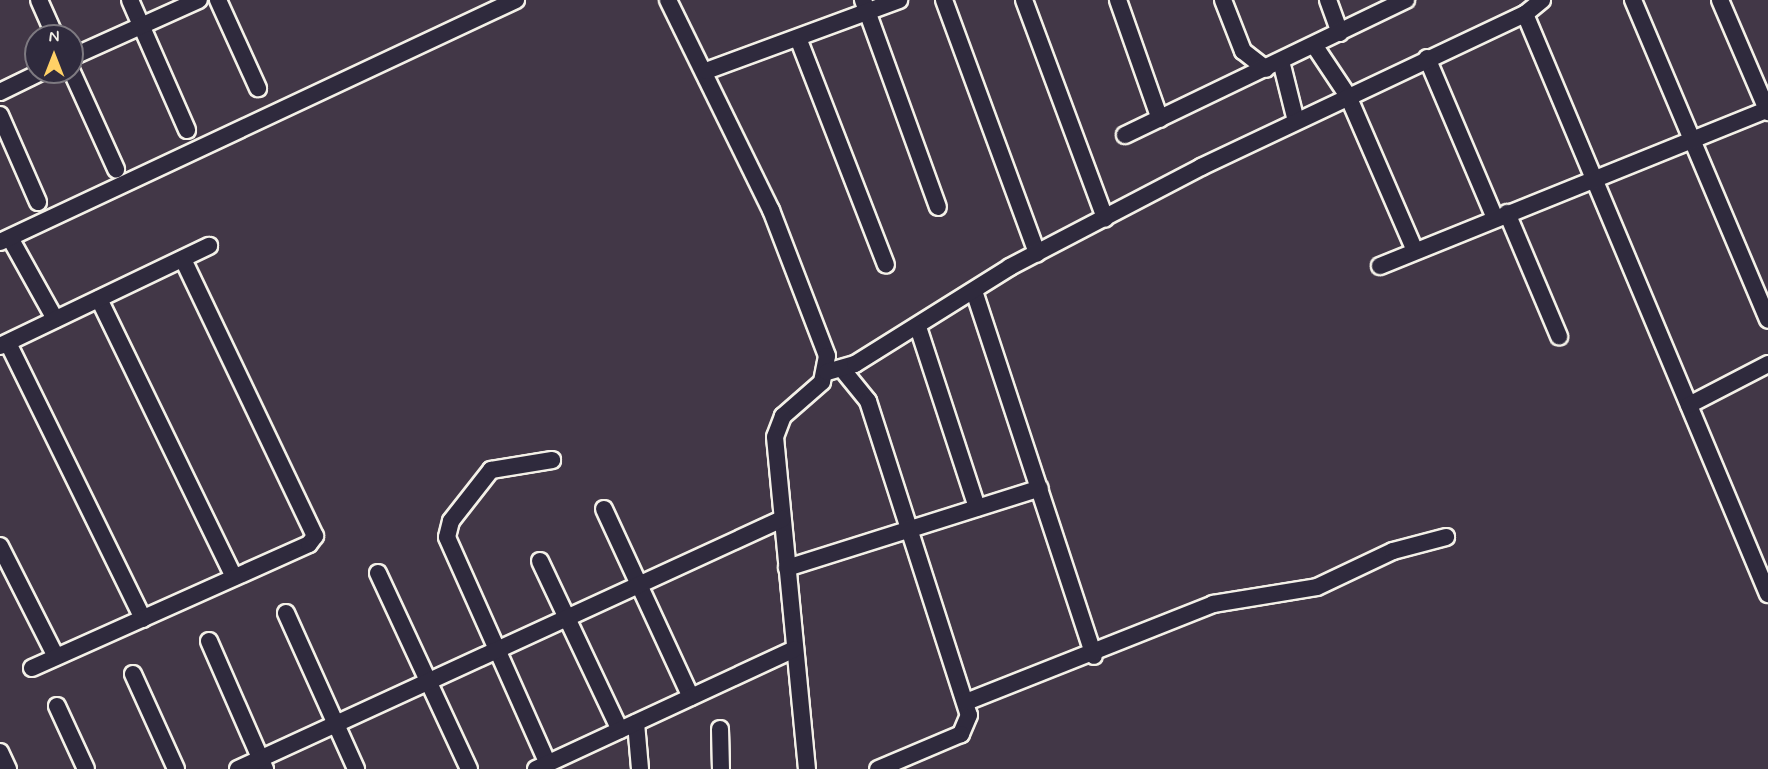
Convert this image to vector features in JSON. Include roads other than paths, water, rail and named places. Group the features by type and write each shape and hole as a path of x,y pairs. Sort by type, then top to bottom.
{"street":[{"path":"39,0 50,24"},
{"path":"130,0 187,130"},
{"path":"84,52 199,0"},
{"path":"218,0 258,88"},
{"path":"55,319 5,240 516,0"},
{"path":"668,0 706,71 771,210 825,350 835,370 868,401 966,702 969,724 961,734 878,769"},
{"path":"706,71 798,38 865,6 900,0"},
{"path":"944,0 1037,253"},
{"path":"1024,0 1105,218"},
{"path":"1118,0 1160,118"},
{"path":"1223,0 1243,51 1273,65 1296,121"},
{"path":"1328,0 1340,33"},
{"path":"1125,135 1406,0"},
{"path":"807,769 782,519 776,429 835,370 918,327 1037,253 1296,121 1525,14 1542,0"},
{"path":"1634,0 1768,320"},
{"path":"1380,266 1595,177 1768,110 1720,0"},
{"path":"865,6 938,207"},
{"path":"1525,14 1768,594"},
{"path":"798,38 886,265"},
{"path":"1314,45 1348,96 1415,251"},
{"path":"1427,58 1559,336"},
{"path":"0,92 24,80"},
{"path":"77,84 116,169"},
{"path":"0,115 38,202"},
{"path":"143,618 4,344 209,246"},
{"path":"32,668 309,544 315,531 183,259"},
{"path":"974,291 1094,656"},
{"path":"99,299 234,578"},
{"path":"918,327 976,508"},
{"path":"1689,405 1768,364"},
{"path":"552,460 490,470 448,528 447,545 496,650 542,766 794,649"},
{"path":"787,568 1040,488"},
{"path":"604,509 691,697"},
{"path":"238,769 263,764 336,723 640,586 782,519"},
{"path":"966,702 1094,656 1213,604 1317,587 1393,551 1446,537"},
{"path":"0,546 56,657"},
{"path":"540,561 620,730"},
{"path":"378,573 468,769"},
{"path":"286,613 356,769"},
{"path":"209,641 263,764"},
{"path":"133,674 176,769"},
{"path":"57,706 87,769"},
{"path":"636,723 640,769"},
{"path":"720,729 721,769"},
{"path":"0,752 8,769"}]}
